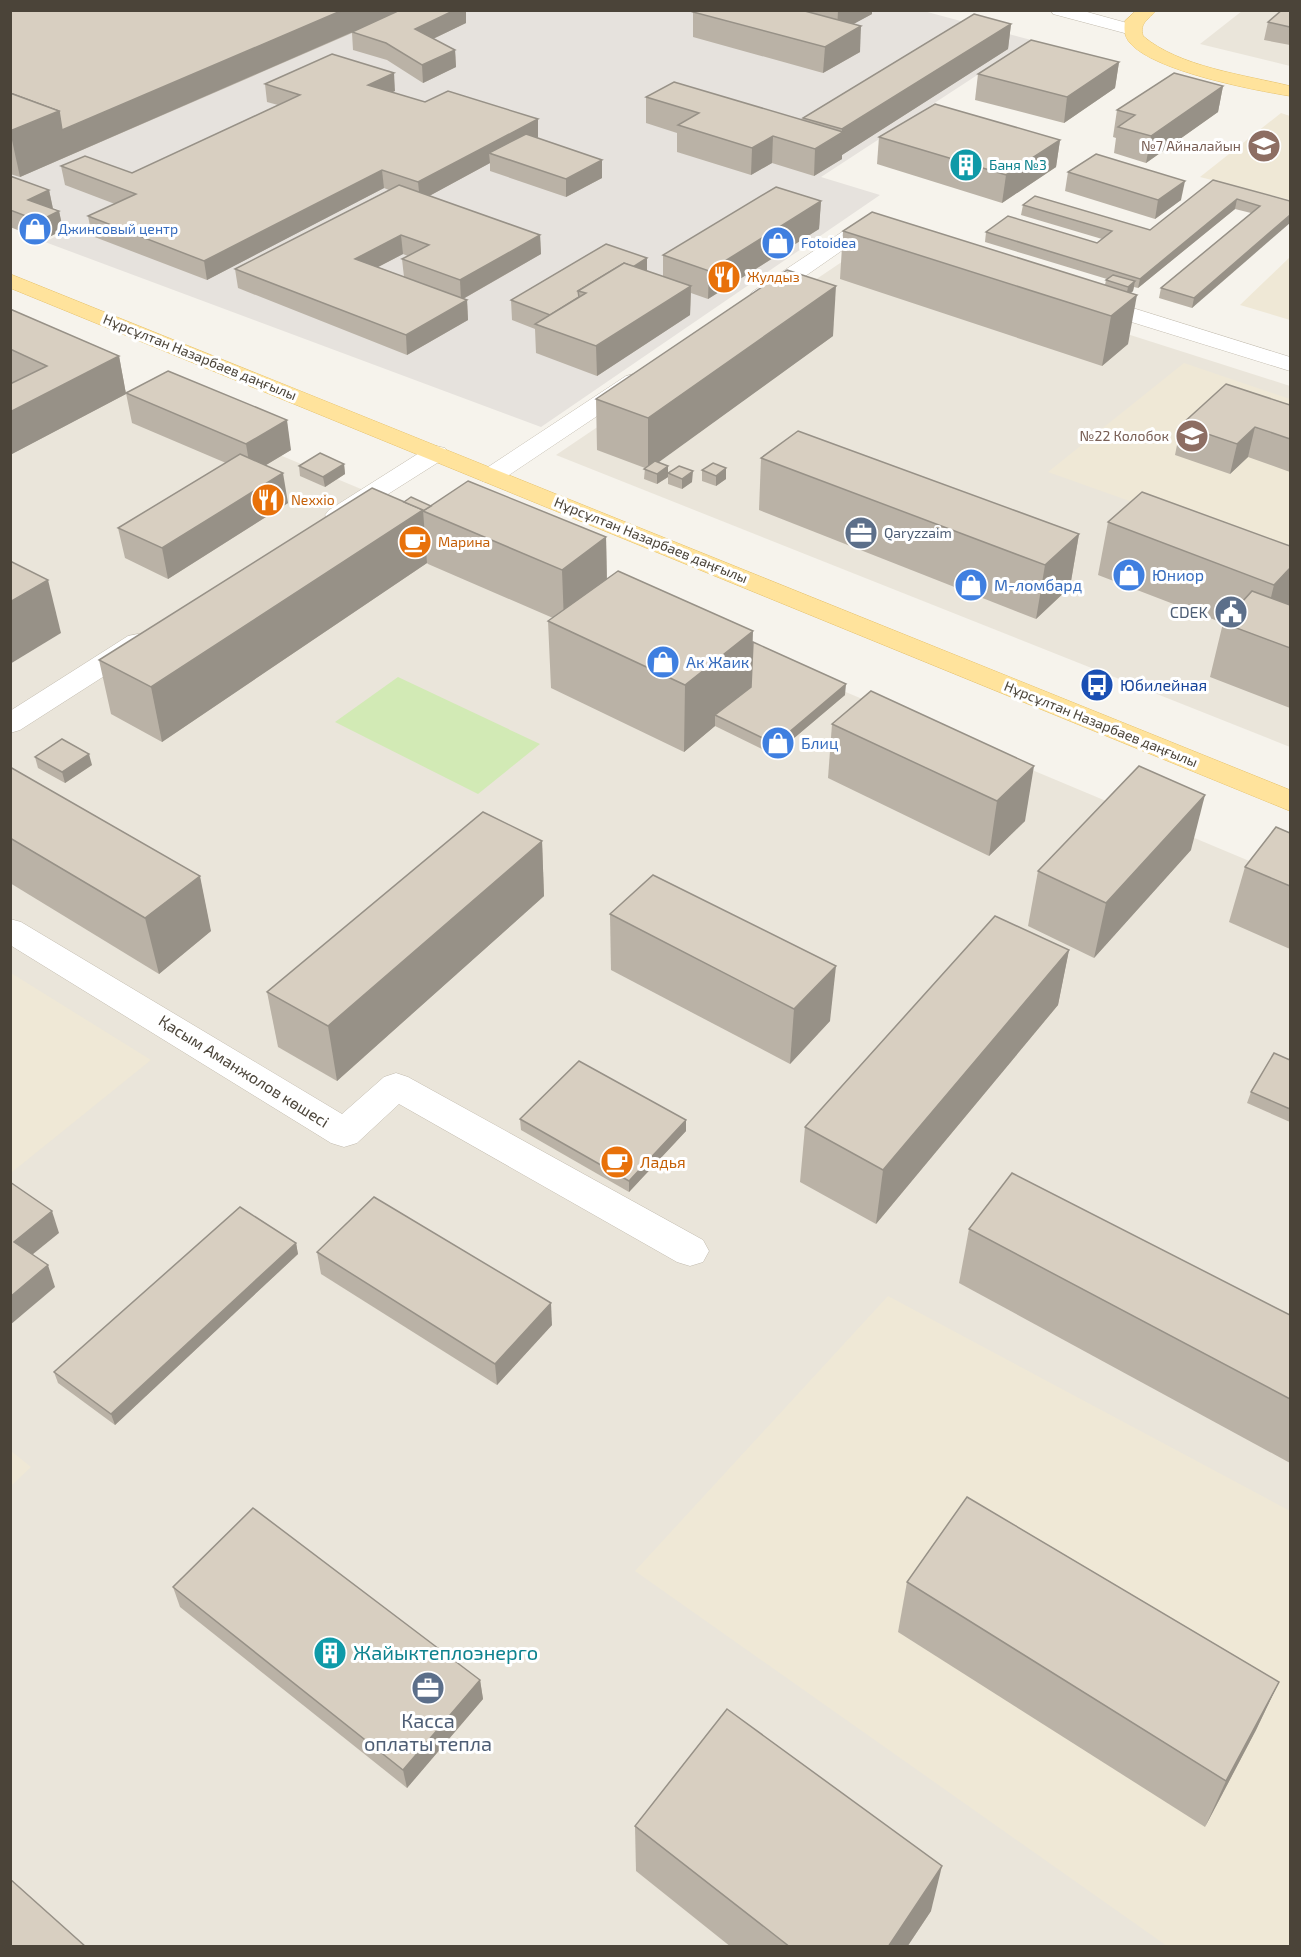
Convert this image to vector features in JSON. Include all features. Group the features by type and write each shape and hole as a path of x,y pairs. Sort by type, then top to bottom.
{"main road":[{"path":"1148,10 1134,21 1132,30 1136,39 1147,49 1177,62 1290,92"},
{"path":"1155,34 1166,45 1187,56 1290,82"},
{"name":"Нұрсұлтан Назарбаев даңғылы","path":"10,280 1290,801"}],"street":[{"path":"1059,10 1132,30"},
{"path":"747,306 858,230 898,243"},
{"path":"1072,296 1290,364"},
{"path":"491,476 648,371"},
{"path":"319,527 436,453"},
{"path":"10,724 157,630"},
{"name":"Қасым Аманжолов көшесі","path":"10,930 344,1133 396,1086 690,1251"}],"shaded area":[{"path":"920,10 1031,40 821,177 880,195 541,427 45,242 68,230 40,219 59,210 13,191 30,184 11,176 10,11"},
{"path":"1242,11 1290,11 1290,66 1200,44"},
{"name":"№7 Айналайын","path":"1281,113 1290,116 1290,200 1200,177"},
{"path":"861,249 1290,386 1290,747 556,455"},
{"path":"1290,257 1290,320 1240,305"},
{"path":"10,342 1290,878 1290,1946 11,1946"},
{"name":"№22 Колобок","path":"1184,363 1290,399 1290,558 1048,472"},
{"path":"11,973 151,1060 10,1173"},
{"path":"888,1296 1290,1511 1290,1946 1167,1946 635,1571"},
{"path":"11,1451 31,1467 10,1486"}],"green space":[{"path":"398,677 540,744 478,794 335,722"}],"building":[{"path":"10,10 343,10 62,130 59,111 10,93"},
{"path":"400,10 455,10 415,29 455,50 422,65 386,43 352,32"},
{"path":"696,10 801,10 861,26 825,47 693,12"},
{"path":"1282,10 1290,10 1290,27 1268,22"},
{"path":"974,14 1011,24 842,129 803,118"},
{"path":"1031,40 1119,62 1067,97 978,74"},
{"path":"332,54 394,73 368,85 425,102 448,91 538,119 418,182 382,170 204,261 88,216 136,194 61,166 85,156 132,173 300,95 265,84"},
{"path":"1174,73 1223,86 1151,136 1118,127 1135,115 1117,110"},
{"path":"674,82 843,132 815,149 773,136 752,148 678,125 699,113 646,97"},
{"path":"10,93 59,111 10,131"},
{"path":"935,104 1060,140 1006,175 879,137"},
{"path":"526,134 602,160 566,179 489,153"},
{"path":"1096,154 1185,181 1158,200 1068,172"},
{"path":"10,176 49,190 28,200 59,211 39,221 10,210"},
{"path":"1213,180 1290,201 1290,215 1194,298 1161,288 1260,206 1237,199 1140,279 986,232 1008,216 1097,243 1112,231 1023,205 1035,196 1150,230"},
{"path":"399,185 540,235 460,280 402,259 429,245 401,235 355,259 467,300 406,335 235,269"},
{"path":"776,187 821,201 709,271 663,255"},
{"path":"872,212 1137,295 1111,316 843,231"},
{"path":"606,244 647,258 633,267 624,263 578,291 579,297 550,315 511,300"},
{"path":"624,263 691,286 596,346 535,324 586,293 578,291"},
{"path":"787,270 836,286 648,418 596,399"},
{"path":"1113,275 1135,281 1128,287 1106,280"},
{"path":"10,309 119,356 10,412 10,384 47,366 10,349"},
{"path":"168,371 287,420 246,444 126,393"},
{"path":"1226,384 1290,405 1290,439 1255,427 1237,444 1181,425"},
{"path":"798,431 1079,534 1045,565 761,458"},
{"path":"320,453 344,464 323,477 299,466"},
{"path":"240,454 283,473 162,548 118,528"},
{"path":"655,461 668,466 657,474 644,469"},
{"path":"713,463 726,468 716,476 702,470"},
{"path":"679,466 693,471 682,479 668,473"},
{"path":"468,481 606,537 562,570 423,511"},
{"path":"372,488 423,510 151,687 99,660"},
{"path":"1142,492 1290,546 1290,568 1274,585 1108,522"},
{"path":"411,497 431,506 423,511 404,502"},
{"path":"10,561 48,580 10,602"},
{"path":"618,571 753,631 685,685 548,621"},
{"path":"1252,591 1290,605 1290,648 1223,623"},
{"path":"753,642 846,684 775,744 715,715 751,687"},
{"path":"871,691 1034,766 997,801 832,724"},
{"path":"62,739 89,754 62,772 35,757"},
{"path":"1139,766 1205,795 1106,903 1038,871"},
{"path":"10,767 200,876 145,918 10,838"},
{"path":"483,812 542,841 328,1026 267,992"},
{"path":"1276,827 1290,833 1290,886 1245,867"},
{"path":"653,875 836,966 794,1009 610,914"},
{"path":"995,916 1069,950 883,1170 805,1127"},
{"path":"1274,1053 1290,1060 1290,1109 1251,1092"},
{"name":"Ладья","path":"579,1061 686,1120 629,1181 520,1119"},
{"path":"1012,1173 1290,1315 1290,1399 969,1229"},
{"path":"10,1182 52,1211 14,1242 48,1265 10,1297"},
{"path":"374,1197 551,1303 495,1364 317,1252"},
{"path":"240,1207 296,1243 111,1414 54,1372"},
{"path":"967,1497 1279,1682 1226,1781 907,1582"},
{"name":"Жайыктеплоэнерго","path":"253,1508 480,1680 403,1770 173,1587"},
{"path":"727,1709 942,1866 888,1947 790,1947 635,1826"},
{"path":"10,1879 86,1947 10,1947"}],"place":[{"name":"№7 Айналайын","path":"1264,146"},
{"name":"Баня №3","path":"966,165"},
{"name":"Джинсовый центр","path":"35,229"},
{"name":"Fotoidea","path":"778,243"},
{"name":"Жулдыз","path":"724,277"},
{"name":"№22 Колобок","path":"1192,436"},
{"name":"Nexxio","path":"268,500"},
{"name":"Qaryzzaim","path":"861,533"},
{"name":"Марина","path":"415,542"},
{"name":"Юниор","path":"1129,575"},
{"name":"М-ломбард","path":"971,585"},
{"name":"CDEK","path":"1231,612"},
{"name":"Ак Жаик","path":"663,662"},
{"name":"Юбилейная","path":"1097,685"},
{"name":"Блиц","path":"778,743"},
{"name":"Ладья","path":"617,1162"},
{"name":"Жайыктеплоэнерго","path":"330,1653"},
{"name":"Касса оплаты тепла","path":"428,1688"}]}
